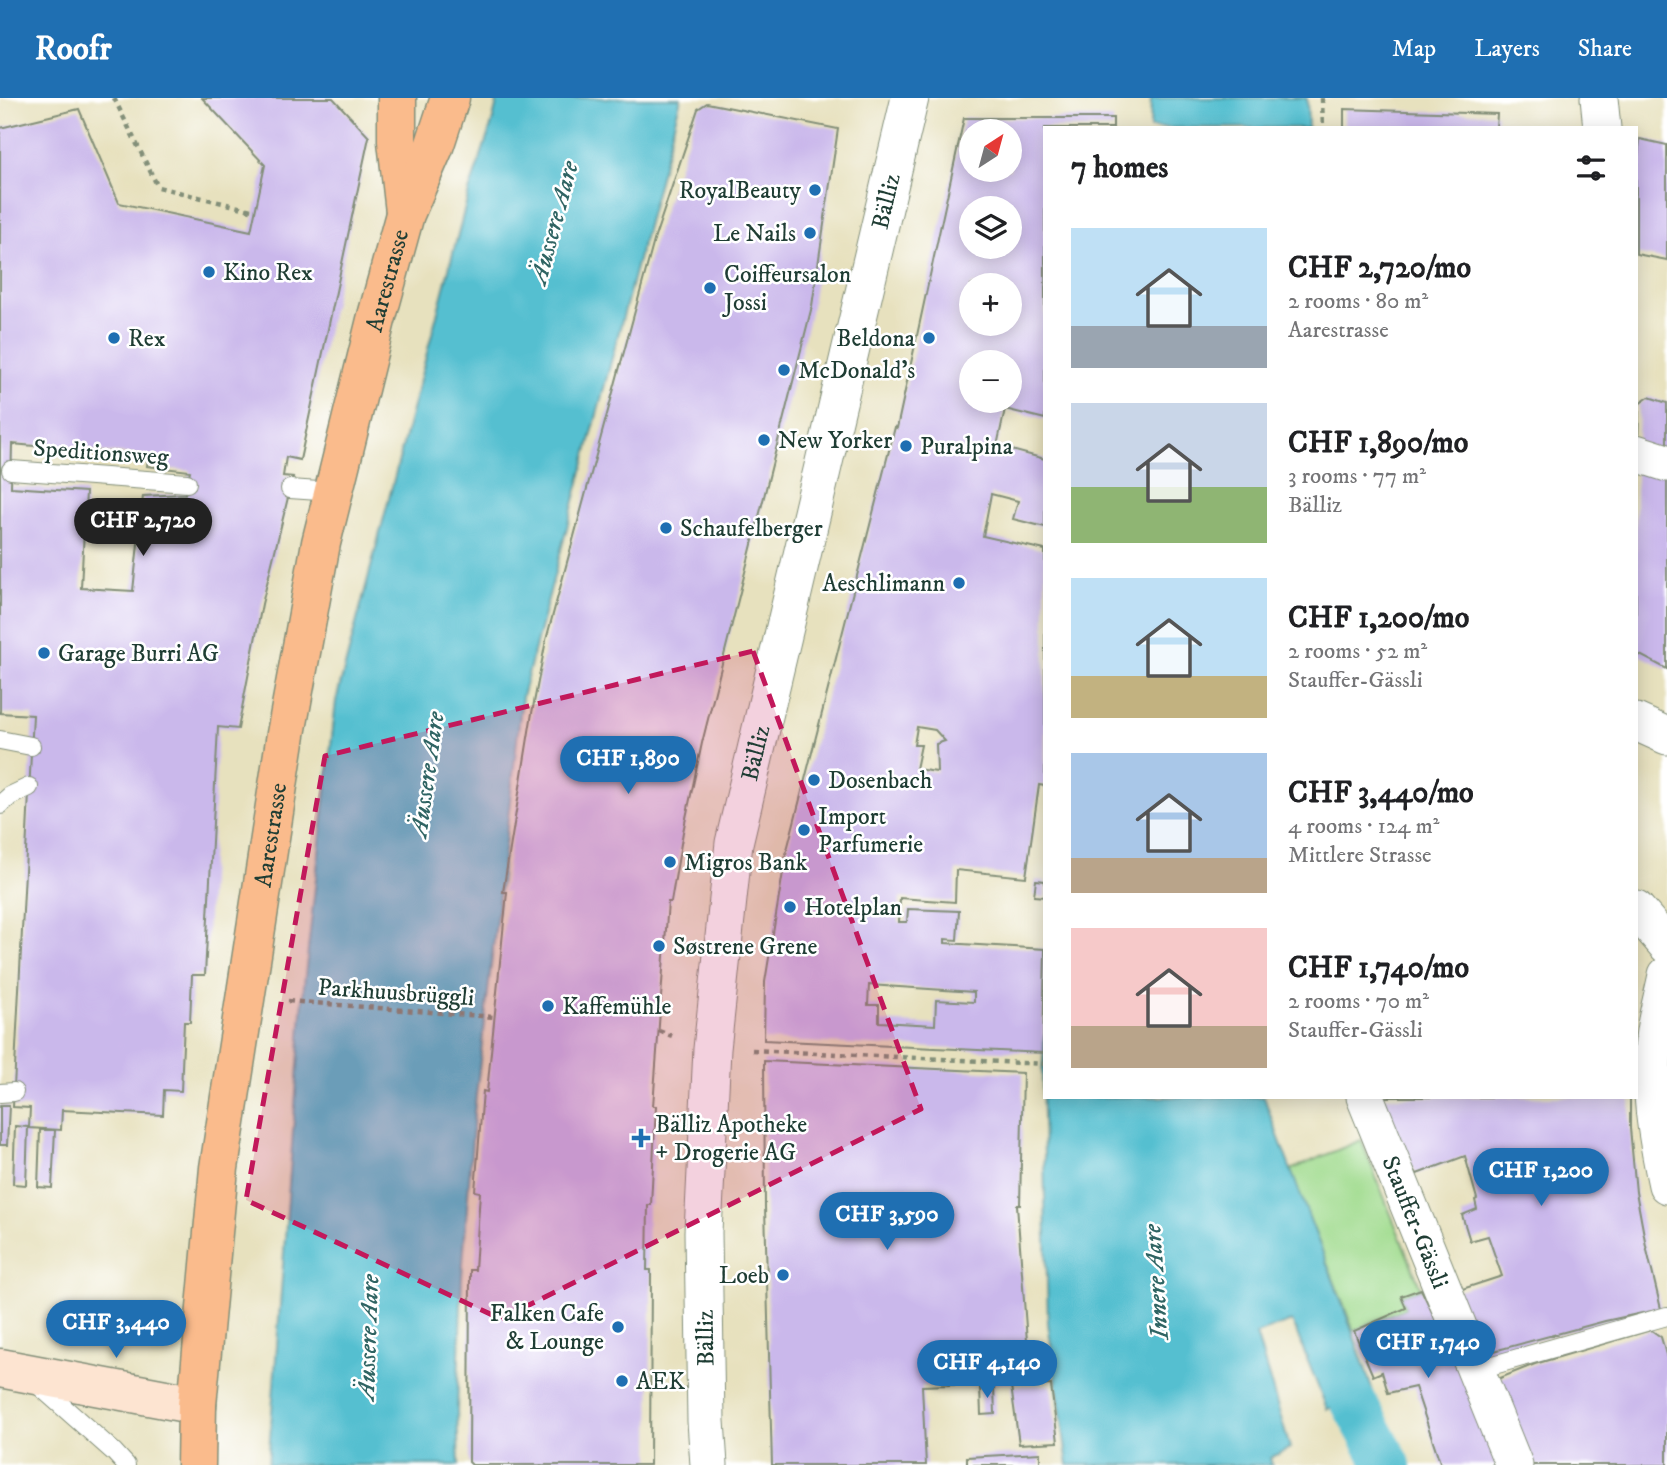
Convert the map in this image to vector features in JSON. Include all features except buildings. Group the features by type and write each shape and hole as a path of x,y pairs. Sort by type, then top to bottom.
{"main road":[{"name":"Aarestrasse","path":"397,98 397,141 405,214"},
{"name":"Aarestrasse","path":"195,1465 197,1405 219,1168 286,734 333,492 405,214 434,147 450,98"}],"street":[{"name":"Bälliz","path":"709,1465 703,1232 712,1049 734,844 910,98"},
{"path":"1599,98 1602,126"},
{"path":"1638,454 1667,463"},
{"path":"1638,723 1667,736"},
{"path":"1638,911 1667,945"},
{"path":"1667,975 1654,1038 1652,1078 1667,1185"},
{"name":"Stauffer-Gässli","path":"1366,1099 1514,1465"},
{"path":"12,1371 197,1405"}],"lane":[{"name":"Speditionsweg","path":"11,470 187,484"},
{"path":"290,489 333,492"},
{"path":"0,740 31,746"},
{"path":"0,805 10,796 29,787"},
{"path":"1476,1370 1667,1316"},
{"path":"12,1371 114,1452 125,1465"}],"path":[{"path":"114,98 158,187 255,211"},
{"path":"1322,98 1323,126"},
{"name":"Parkhuusbrüggli","path":"296,1003 494,1017"},
{"path":"712,1049 1042,1064"}],"highlighted area":[{"path":"753,651 921,1109 501,1319 246,1200 325,756"}],"green space":[{"path":"1361,1140 1421,1289 1401,1296 1406,1308 1354,1331 1290,1170"}],"water":[{"name":"Äussere Aare","path":"498,98 681,98 522,697 474,1113 462,1277 457,1410 459,1465 268,1465 304,985 336,701 469,192"},
{"path":"1151,98 1307,98 1308,126 1150,126"},
{"name":"Innere Aare","path":"1043,1060 1043,1099 1265,1099 1374,1395 1327,1409 1292,1321 1256,1334 1290,1448 1270,1458 1272,1465 1068,1465 1048,1323 1042,1073"}],"waterway":[{"path":"1353,1401 1388,1465"}],"place":[{"name":"RoyalBeauty","path":"815,190"},
{"name":"Le Nails","path":"810,233"},
{"name":"Kino Rex","path":"209,272"},
{"name":"Coiffeursalon Jossi","path":"710,288"},
{"name":"Rex","path":"114,338"},
{"name":"Beldona","path":"929,338"},
{"name":"McDonald's","path":"784,370"},
{"name":"New Yorker","path":"764,440"},
{"name":"Puralpina","path":"906,446"},
{"name":"Schaufelberger","path":"666,528"},
{"name":"Aeschlimann","path":"959,583"},
{"name":"Garage Burri AG","path":"44,653"},
{"name":"Dosenbach","path":"814,780"},
{"name":"Import Parfumerie","path":"804,830"},
{"name":"Migros Bank","path":"670,862"},
{"name":"Hotelplan","path":"790,907"},
{"name":"Søstrene Grene","path":"659,946"},
{"name":"Kaffemühle","path":"548,1006"},
{"name":"Bälliz Apotheke + Drogerie AG","path":"641,1138"},
{"name":"Loeb","path":"783,1275"},
{"name":"Falken Cafe & Lounge","path":"618,1327"},
{"name":"AEK","path":"622,1381"}]}
